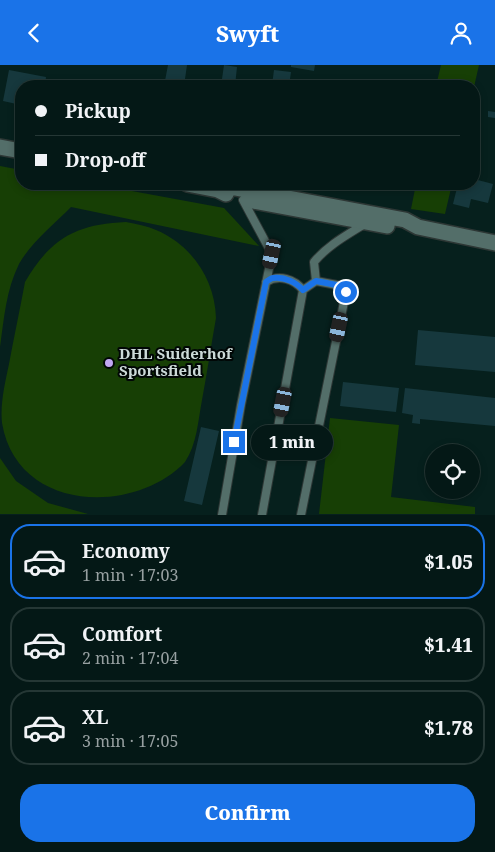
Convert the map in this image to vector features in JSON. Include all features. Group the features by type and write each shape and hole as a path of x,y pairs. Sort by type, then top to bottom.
{"street":[{"path":"0,147 15,150"},
{"path":"218,190 242,198 366,223 405,229 418,227"},
{"path":"247,190 405,220 418,227 495,243"}],"lane":[{"path":"222,515 241,405 272,254 242,198"},
{"path":"316,281 314,262 332,244 366,223"},
{"path":"266,282 273,278 283,279 297,283 303,290"},
{"path":"262,515 303,290 316,281 342,286 346,292 301,515"}],"green space":[{"path":"441,65 479,65 476,80 437,80"},
{"path":"0,166 15,169 15,190 126,190 224,208 259,246 71,207 36,242 19,264 8,294 0,347"},
{"path":"415,190 451,190 445,214 411,209"},
{"name":"DHL Suiderhof Sportsfield","path":"126,222 156,230 169,237 191,254 206,277 215,304 216,318 196,432 192,448 185,462 163,479 137,491 109,497 80,496 53,489 30,475 12,453 2,423 3,393 25,282 34,267 44,255 66,237 93,226"},
{"path":"330,418 399,425 391,497 475,507 475,514 319,514"},
{"path":"0,458 16,481 48,503 88,514 0,514"}],"building":[{"path":"168,65 187,65 185,80 165,80"},
{"path":"224,65 237,67 236,80 222,80"},
{"path":"291,65 315,65 314,71 291,67"},
{"path":"9,70 46,77 46,80 15,80 15,104 3,101"},
{"path":"274,70 291,72 290,80 273,80"},
{"path":"488,111 495,112 495,118 488,117"},
{"path":"480,181 493,184 488,203 471,199 469,208 453,204 456,190 480,190"},
{"path":"418,330 495,337 495,372 415,365"},
{"path":"343,382 399,388 396,412 340,406"},
{"path":"405,388 495,398 495,426 420,419 420,424 412,423 413,415 402,413"},
{"path":"201,427 219,431 202,505 184,501"}],"place":[{"name":"DHL Suiderhof Sportsfield","path":"109,363"}],"route":[{"path":"234,442 266,282 273,278 283,279 297,283 303,290 316,281 342,286 346,292"}]}
